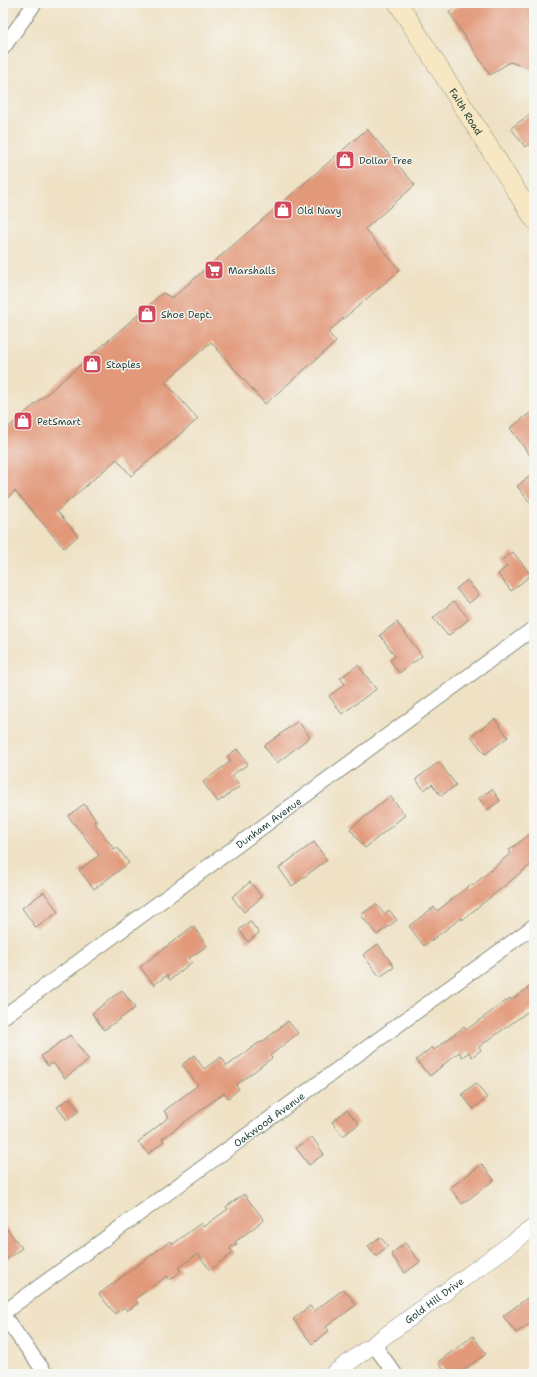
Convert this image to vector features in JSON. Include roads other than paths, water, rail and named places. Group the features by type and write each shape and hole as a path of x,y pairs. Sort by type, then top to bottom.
{"main road":[{"name":"Faith Road","path":"398,3 534,218"}],"street":[{"path":"3,48 36,3"},
{"name":"Dunham Avenue","path":"3,1017 534,628"},
{"name":"Oakwood Avenue","path":"3,1314 534,926"},
{"name":"Gold Hill Drive","path":"333,1374 534,1228"},
{"path":"3,1314 46,1374"},
{"path":"374,1345 395,1374"}],"place":[{"name":"Dollar Tree","path":"345,160"},
{"name":"Old Navy","path":"283,210"},
{"name":"Marshalls","path":"214,270"},
{"name":"Shoe Dept.","path":"147,314"},
{"name":"Staples","path":"92,364"},
{"name":"PetSmart","path":"23,421"}]}
